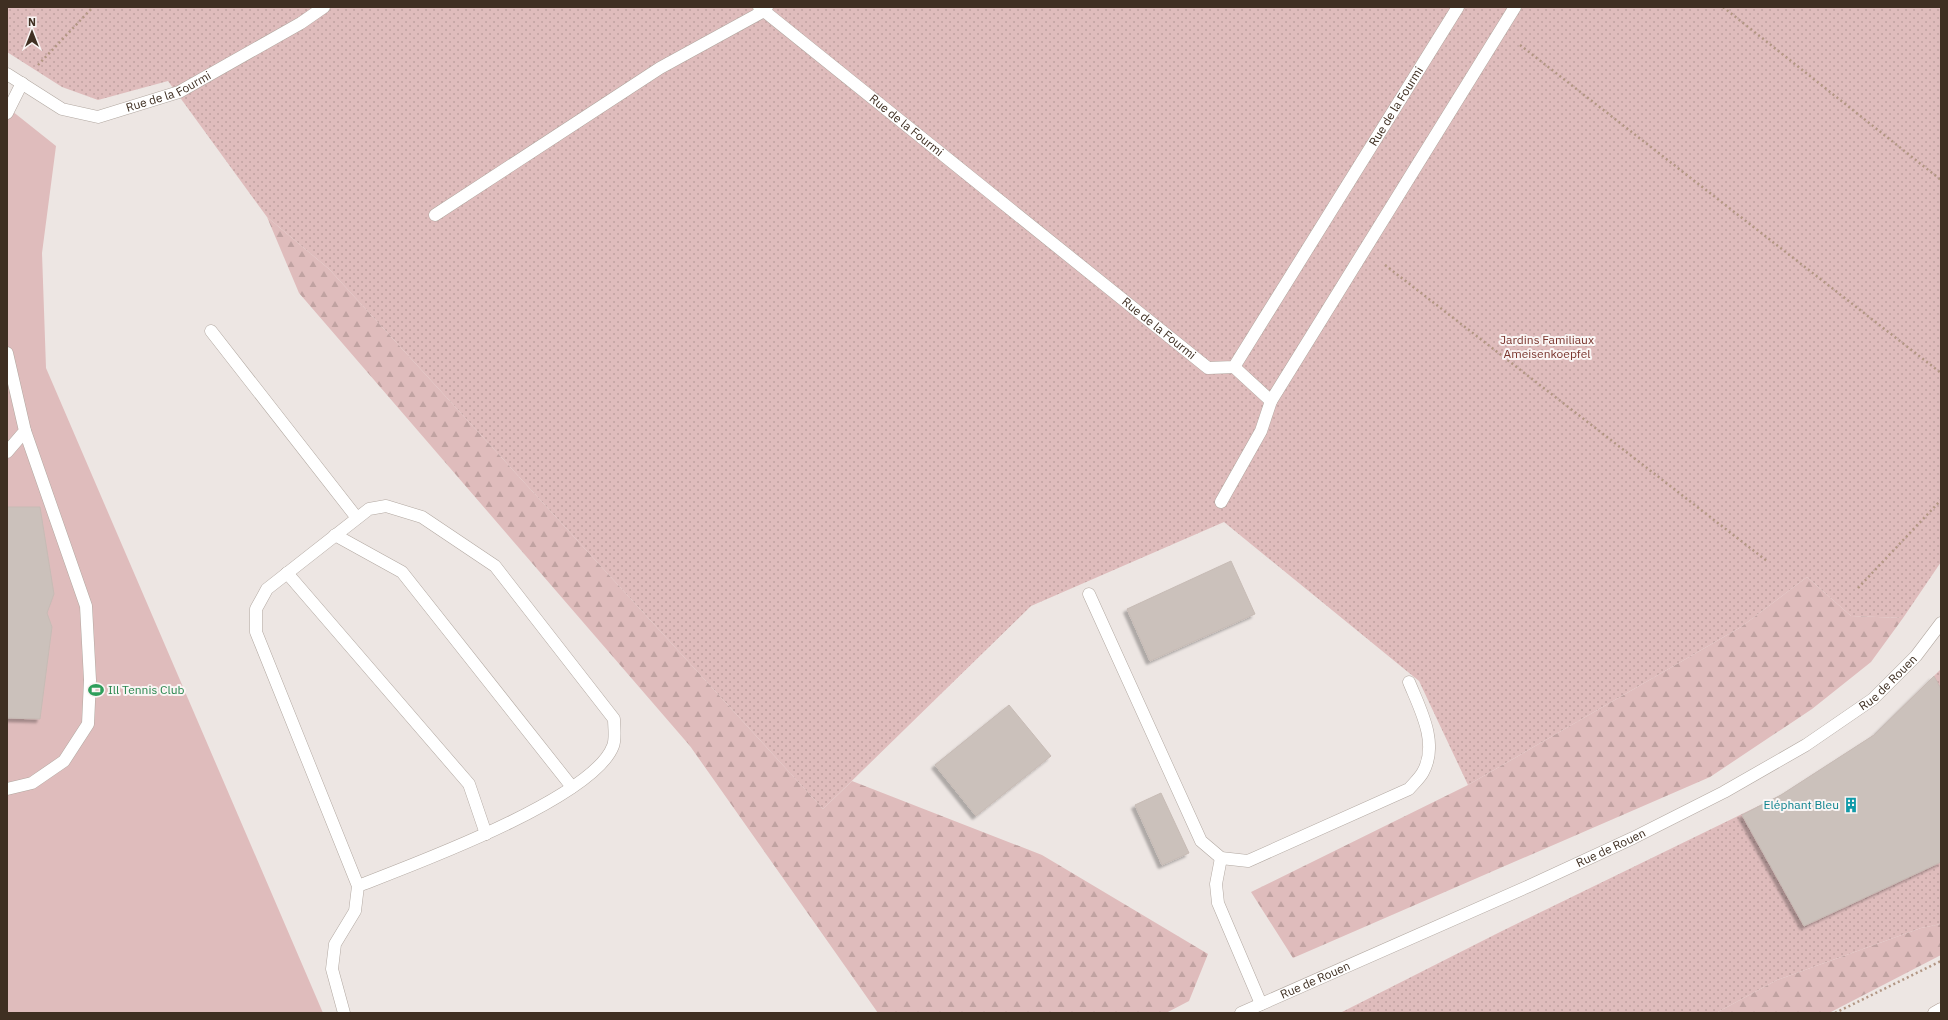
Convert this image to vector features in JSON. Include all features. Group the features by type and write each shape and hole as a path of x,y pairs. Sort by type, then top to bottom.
{"street":[{"name":"Rue de la Fourmi","path":"7,74 62,110 98,117 180,92 301,23 324,7"},
{"name":"Rue de la Fourmi","path":"763,8 1208,368 1234,367 1458,7"},
{"path":"1221,502 1261,431 1271,401 1515,7"},
{"path":"435,215 660,68 763,8"},
{"path":"7,114 22,83"},
{"path":"211,331 357,518"},
{"path":"7,353 25,431 86,606 90,680 88,724 64,761 32,783 7,789"},
{"path":"1234,367 1271,401"},
{"path":"7,452 25,431"},
{"path":"344,1013 332,969 335,944 355,910 358,886 256,632 256,609 267,589 287,573 369,509 386,506 422,517 495,566 614,719 614,746 599,768 559,796 470,842 358,886"},
{"path":"335,535 402,572 572,787"},
{"path":"287,573 468,784 486,834"},
{"path":"1089,594 1201,841 1221,858 1248,861 1409,789 1423,772 1429,751 1428,730 1409,682"},
{"name":"Rue de Rouen","path":"1241,1013 1529,886 1633,838 1724,792 1806,745 1873,699 1916,656 1941,623"},
{"path":"1221,858 1216,884 1218,903 1261,1004"},
{"path":"1934,1013 1941,1009"}],"path":[{"path":"22,83 93,7"},
{"path":"1723,7 1941,180"},
{"path":"1501,30 1941,373"},
{"path":"1365,250 1767,561"},
{"path":"1858,588 1941,500"},
{"path":"1835,1013 1941,961"}],"green space":[{"name":"Jardins Familiaux Ameisenkoepfel","path":"7,7 1941,7 1941,562 1903,618 1851,616 1807,577 1741,627 1468,785 1419,681 1224,522 1031,606 823,809 329,269 267,217 168,81 98,100 62,87 7,52"},
{"name":"Ill Tennis Club","path":"7,107 56,146 42,253 46,368 323,1013 7,1013"},
{"path":"267,217 329,269 823,809 852,781 1042,855 1208,954 1189,1001 1166,1013 878,1013 690,746 299,293"},
{"path":"1807,577 1851,616 1903,618 1871,662 1812,709 1710,777 1293,958 1251,892 1468,785 1741,627"},
{"path":"1941,669 1941,924 1921,928 1777,980 1716,1013 1340,1013 1500,932 1781,795 1874,735"},
{"path":"1941,924 1941,955 1829,1013 1716,1013 1777,980 1921,928"}],"building":[{"path":"7,507 40,507 54,594 47,613 52,627 40,719 7,718"},
{"path":"1231,561 1255,614 1150,661 1127,609"},
{"name":"Eléphant Bleu","path":"1934,676 1941,689 1941,862 1804,926 1742,815 1781,795 1874,735"},
{"path":"1009,705 1051,756 976,816 935,765"},
{"path":"1161,793 1189,853 1162,865 1135,805"}],"place":[{"name":"Ill Tennis Club","path":"96,690"},
{"name":"Eléphant Bleu","path":"1851,805"}]}
